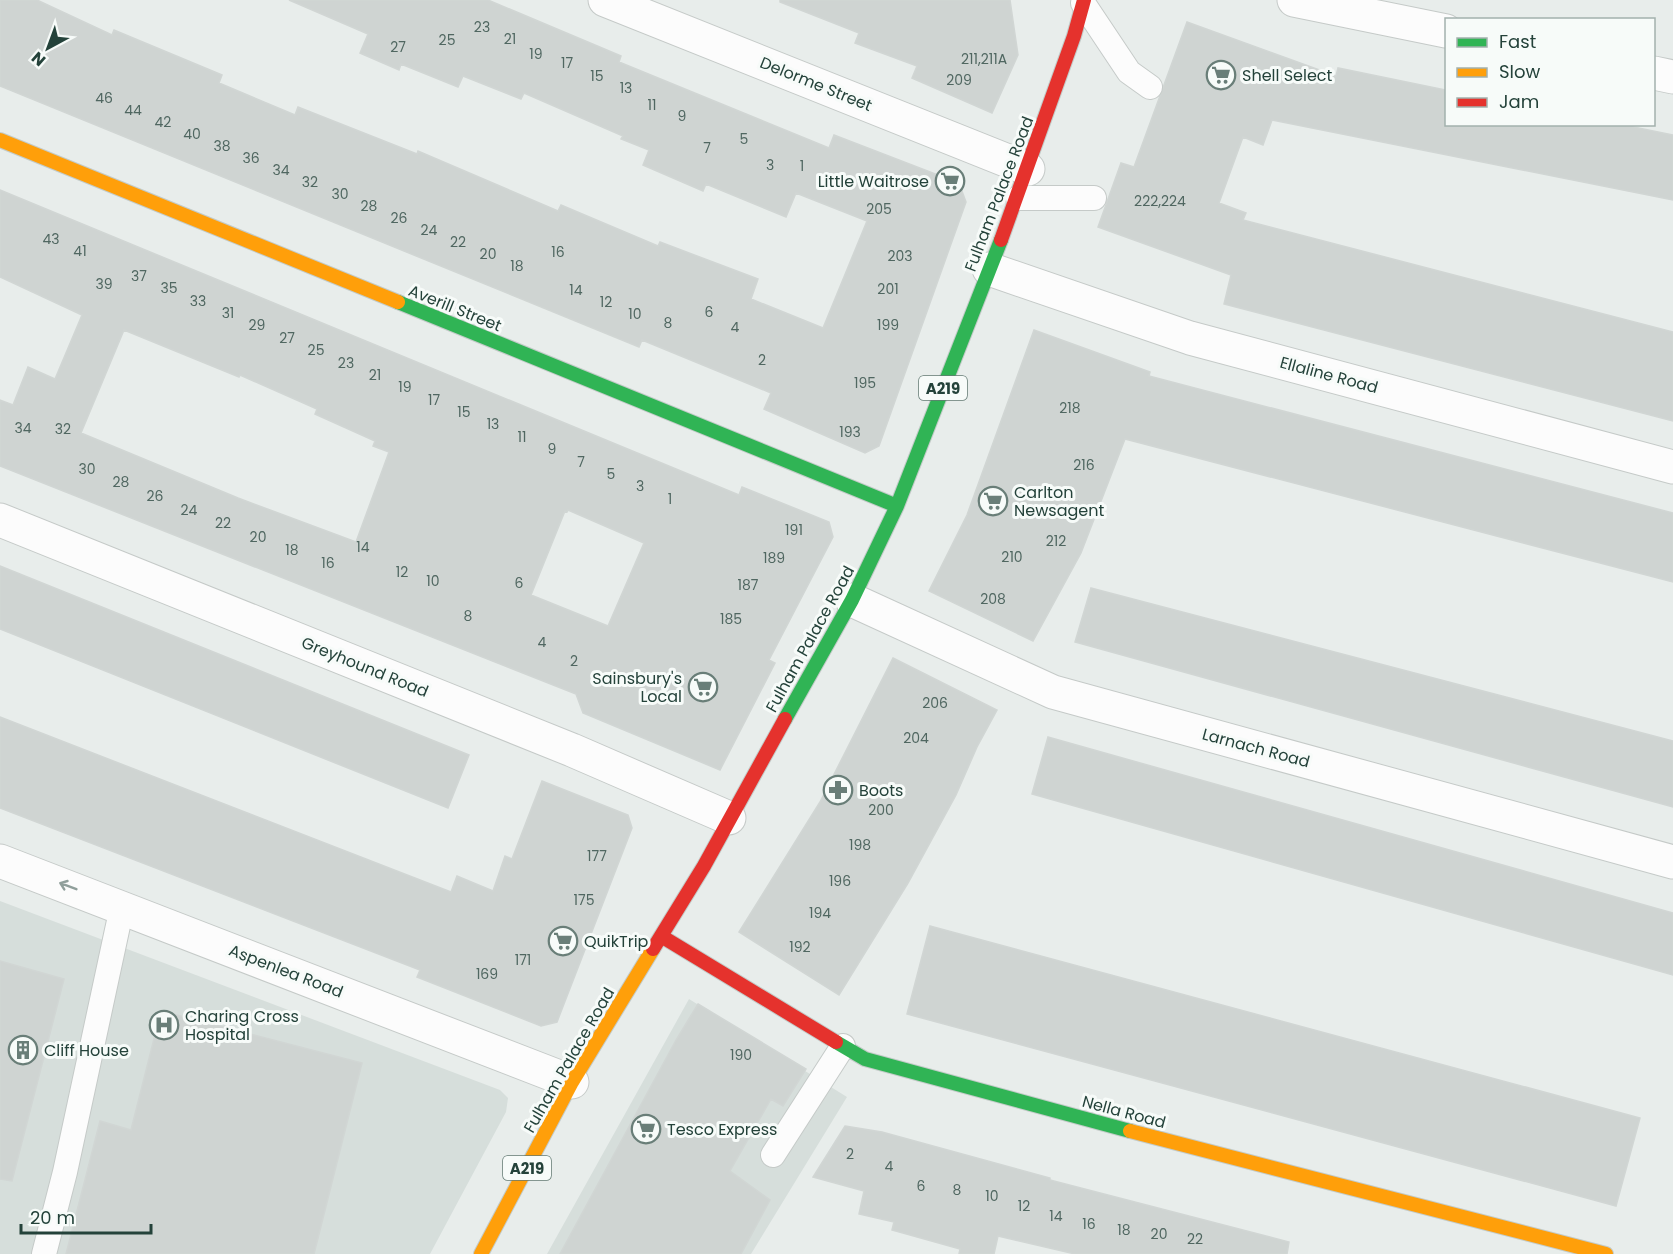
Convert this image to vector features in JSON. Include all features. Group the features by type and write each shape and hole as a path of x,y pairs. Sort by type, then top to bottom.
{"street":[{"name":"Delorme Street","path":"605,0 1023,184"},
{"path":"1294,0 1445,31"},
{"name":"Fulham Palace Road","path":"481,1254 572,1082 704,866 852,600 897,506 1023,184 1074,36 1083,2"},
{"path":"1655,73 1673,77"},
{"name":"Averill Street","path":"0,140 897,506"},
{"name":"Ellaline Road","path":"989,269 1190,338 1673,467"},
{"name":"Greyhound Road","path":"0,520 572,750 729,818"},
{"name":"Larnach Road","path":"852,600 1053,692 1673,862"},
{"name":"Aspenlea Road","path":"0,861 572,1082"},
{"name":"Nella Road","path":"661,936 865,1059 1238,1160 1606,1254"}],"lane":[{"path":"1083,2 1129,72 1150,87"},
{"path":"1023,184 1094,198"},
{"path":"44,1254 122,907"},
{"path":"772,1155 843,1046"}],"shaded area":[{"name":"Charing Cross Hospital","path":"0,901 500,1090 508,1098 506,1112 430,1254 0,1254"},
{"path":"689,999 847,1097 751,1254 547,1254"}],"building":[{"path":"0,0 37,0 112,35 114,30 222,75 219,83 295,115 298,107 417,154 418,151 558,211 561,205 658,246 660,242 758,279 751,299 823,328 867,221 796,193 786,217 706,184 703,191 643,165 649,150 621,139 623,136 524,93 521,99 463,76 458,87 401,64 399,70 360,53 368,34 289,0 488,0 621,56 619,62 829,148 834,135 959,183 966,202 879,446 865,453 764,409 771,393 642,340 639,347 0,86"},
{"path":"780,0 1010,0 1018,55 992,113 912,78 917,66 855,43 859,33 780,2"},
{"path":"1187,22 1336,76 1338,68 1445,90 1445,126 1629,126 1673,135 1673,200 1272,120 1263,145 1243,137 1219,203 1246,213 1243,220 1673,332 1673,421 1224,304 1231,275 1098,227 1121,163 1134,167"},
{"path":"0,190 739,495 742,487 829,522 833,537 769,660 775,663 720,770 583,713 576,694 0,466 0,400 13,405 28,367 55,379 82,315 0,277","holes":["124,330 239,377 240,375 317,409 315,414 375,441 373,446 389,452 356,542 238,498 81,433","568,510 644,543 608,626 531,595 565,511"]},
{"path":"1034,330 1150,372 1149,376 1673,513 1673,582 1125,439 1081,553 1033,641 929,591 967,515"},
{"path":"0,566 469,755 448,808 0,629"},
{"path":"1091,588 1673,741 1673,807 1075,642"},
{"path":"893,658 997,710 977,747 956,795 908,883 839,995 739,932 820,802"},
{"path":"0,717 451,892 457,876 493,891 505,856 512,859 542,781 628,815 632,828 557,1022 541,1026 417,977 420,970 0,808"},
{"path":"1048,737 1673,913 1673,975 1032,794"},
{"path":"930,926 1640,1118 1616,1206 907,1014"},
{"name":"Cliff House","path":"0,961 64,979 12,1181 0,1179"},
{"path":"698,1004 806,1069 783,1106 771,1099 730,1171 770,1200 741,1254 560,1254 676,1040"},
{"path":"161,1011 362,1063 314,1254 66,1254 100,1121 131,1130"},
{"path":"845,1126 882,1132 1050,1178 1050,1180 1289,1242 1287,1254 1075,1254 998,1236 994,1254 959,1254 960,1249 892,1230 894,1222 859,1214 864,1191 813,1177"}],"traffic: fast":[{"path":"785,719 852,600 897,506 1001,240"},
{"path":"398,302 897,506"},
{"path":"836,1042 865,1059 1130,1131"}],"traffic: slow":[{"path":"0,140 398,302"},
{"path":"481,1254 572,1082 653,949"},
{"path":"1130,1131 1606,1254"}],"traffic: jam":[{"path":"1001,240 1074,36 1084,0"},
{"path":"653,949 704,866 785,719"},
{"path":"661,936 836,1042"}],"place":[{"name":"Shell Select","path":"1221,75"},
{"name":"Little Waitrose","path":"950,181"},
{"name":"Carlton Newsagent","path":"993,501"},
{"name":"Sainsbury's Local","path":"703,687"},
{"name":"Boots","path":"838,790"},
{"name":"QuikTrip","path":"563,941"},
{"name":"Charing Cross Hospital","path":"164,1025"},
{"name":"Cliff House","path":"23,1050"},
{"name":"Tesco Express","path":"646,1129"}]}
